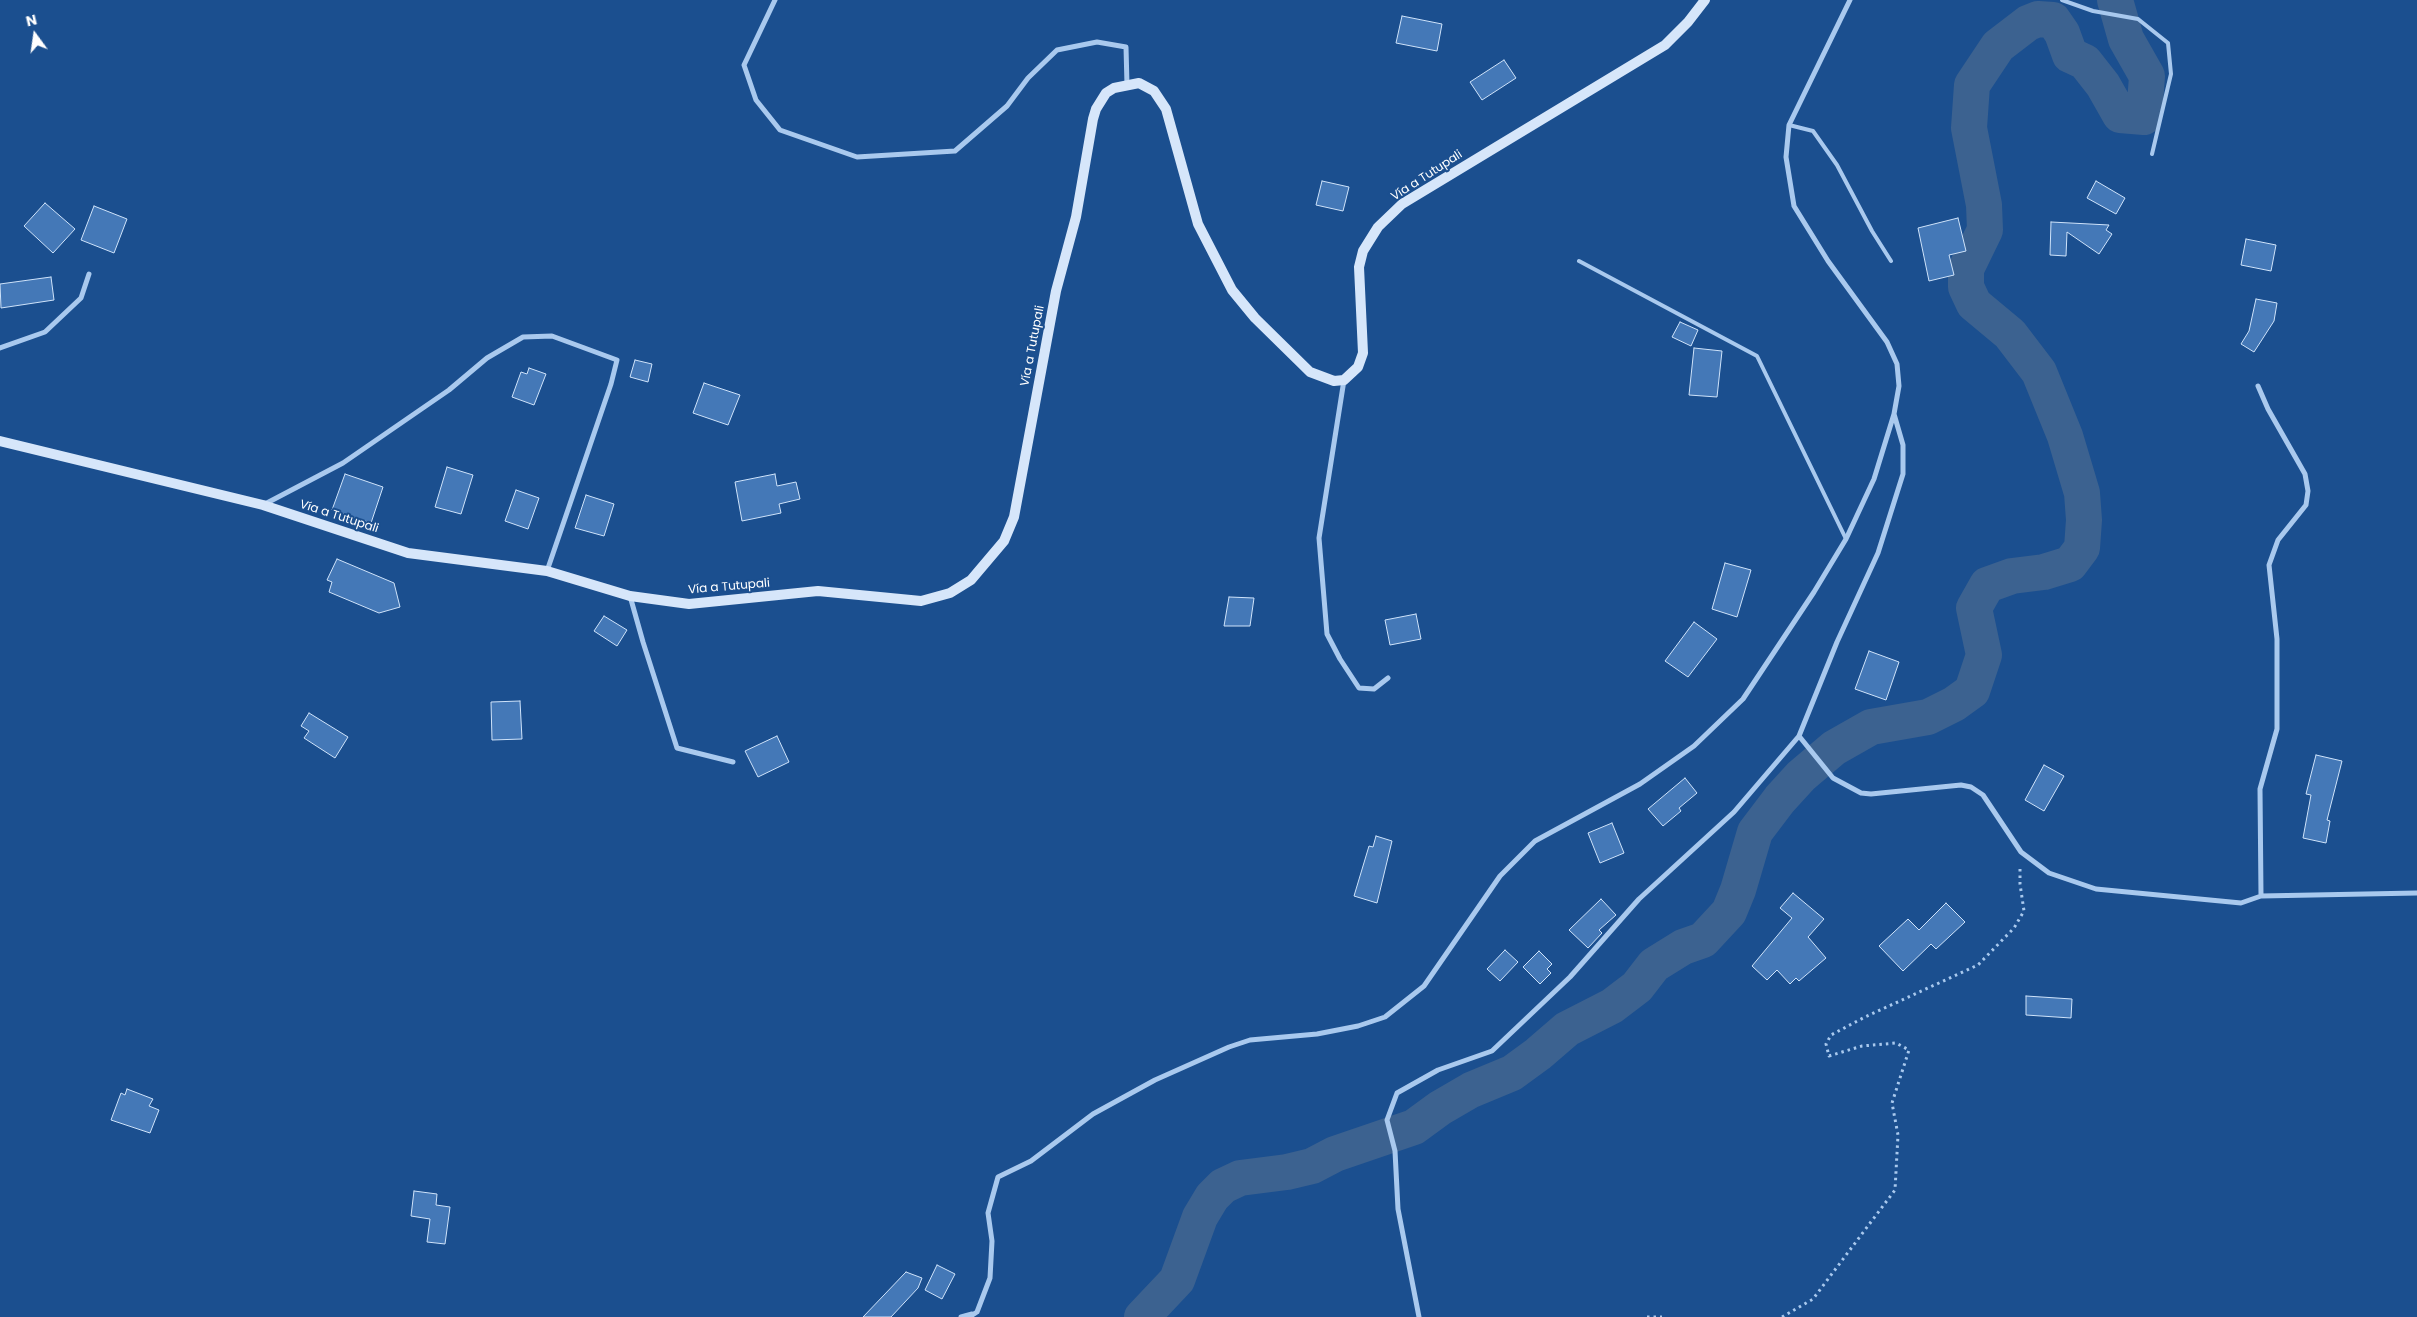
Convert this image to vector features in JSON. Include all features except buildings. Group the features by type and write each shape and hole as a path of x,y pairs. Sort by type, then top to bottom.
{"street":[{"path":"775,0 744,65 756,100 780,130 857,158 955,151 1007,106 1028,78 1057,50 1097,42 1126,47 1127,85 1139,83 1147,86 1154,91 1166,109 1198,224 1232,290 1255,318 1310,372 1334,381 1344,380 1320,538 1327,634 1340,659 1359,688 1374,690 1388,678"},
{"name":"Vía a Tutupali","path":"1344,380 1358,367 1363,353 1359,267 1363,251 1378,227 1402,204 1665,44 1688,22 1705,0"},
{"path":"970,1317 977,1312 990,1278 992,1241 988,1213 998,1177 1031,1161 1093,1114 1155,1080 1229,1047 1250,1040 1317,1034 1358,1026 1385,1017 1409,1000 1424,986 1500,876 1535,841 1640,784 1694,746 1744,699 1814,592 1846,539 1874,479 1894,414 1899,386 1896,364 1887,342 1824,254 1794,206 1786,157 1789,125 1850,0"},
{"name":"Vía a Tutupali","path":"0,441 263,505 408,553 548,571 630,596 689,604 818,591 921,601 950,593 971,580 1004,541 1014,517 1056,291 1076,217 1093,119 1096,109 1106,93 1127,85"},
{"path":"0,348 45,332 82,298 89,274"},
{"path":"263,505 343,463 449,390 487,358 501,349 523,337 552,336 616,360 612,384 548,571"},
{"path":"2258,386 2268,409 2305,474 2308,490 2306,505 2278,540 2269,565 2277,638 2278,689 2276,737 2266,763 2260,789 2262,896"},
{"path":"1419,1317 1398,1209 1395,1150 1387,1120 1397,1093 1438,1070 1492,1051 1570,976 1640,899 1734,812 1799,736 1837,642 1878,553 1903,474 1902,445 1894,414"},
{"path":"630,596 677,748 733,762"},
{"path":"1799,736 1833,778 1861,793 1871,794 1950,785 1971,787 1983,795 2021,852 2049,873 2096,889 2241,904 2262,896 2417,893"},
{"path":"961,1317 977,1312"}],"lane":[{"path":"2062,0 2093,11 2138,19 2168,43 2171,74 2152,154"},
{"path":"1789,125 1813,131 1837,165 1872,231 1891,261"},
{"path":"1579,261 1757,356 1846,539"}],"path":[{"path":"1782,1317 1814,1299 1895,1190 1898,1135 1892,1103 1909,1050 1896,1043 1862,1046 1829,1056 1826,1044 1832,1035 1857,1022 1978,965 2014,928 2024,911 2020,884 2021,852"},
{"path":"1647,1317 1662,1317"}],"waterway":[{"path":"1142,1317 1177,1280 1200,1217 1212,1197 1223,1186 1240,1178 1287,1172 1312,1166 1335,1154 1414,1127 1440,1108 1471,1090 1512,1073 1567,1029 1612,1006 1637,987 1654,965 1683,947 1703,940 1729,912 1738,890 1755,832 1780,799 1801,776 1834,748 1871,727 1928,717 1954,704 1972,691 1984,655 1974,608 1987,585 2012,576 2044,572 2070,564 2082,548 2084,520 2082,493 2065,436 2039,372 2010,334 1974,304 1966,287 1966,269 1985,230 1984,205 1969,128 1972,85 1998,46 2028,23 2038,19 2053,20 2062,33 2070,55 2085,62 2103,85 2120,115 2144,117 2147,76 2126,39 2115,0"}]}
